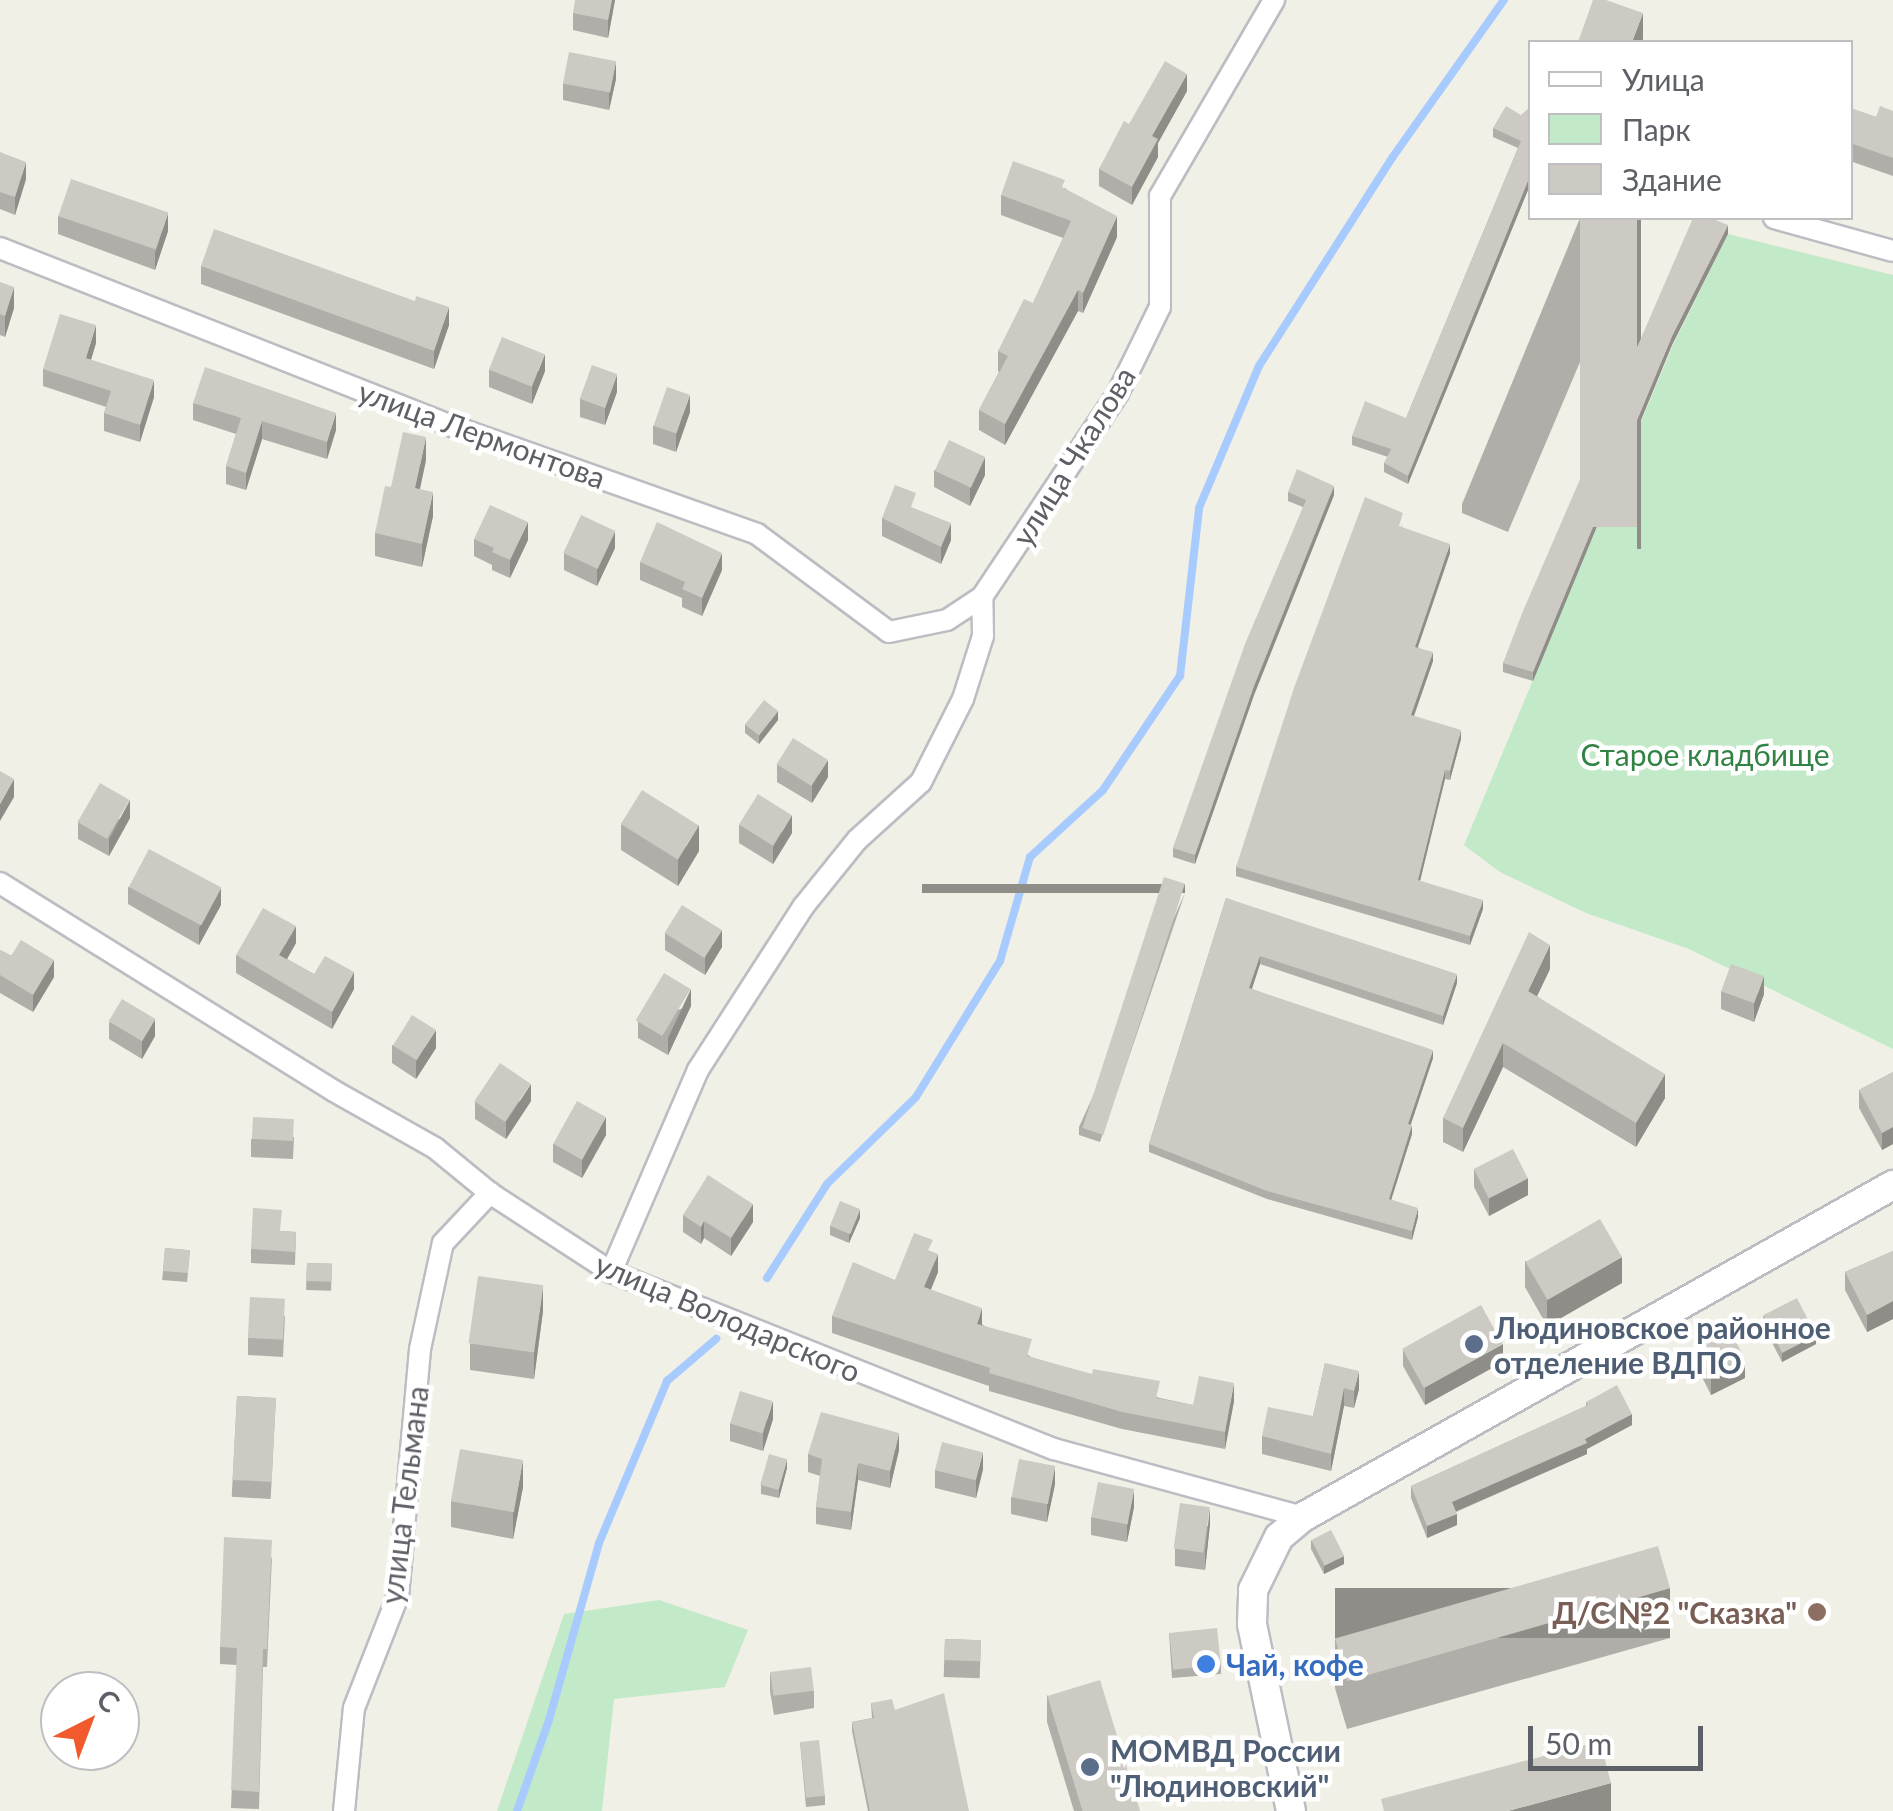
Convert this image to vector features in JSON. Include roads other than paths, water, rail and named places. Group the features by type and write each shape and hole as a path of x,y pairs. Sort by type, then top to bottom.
{"street":[{"name":"улица Чкалова","path":"947,620 982,598 1118,393 1160,307 1160,196 1274,0"},
{"path":"1781,220 1893,251"},
{"name":"улица Лермонтова","path":"0,248 458,428 757,534 888,632 947,620"},
{"path":"610,1272 698,1070 803,906 856,840 921,782 963,699 983,636 982,598"},
{"name":"улица Володарского","path":"0,883 334,1090 436,1148 490,1192 610,1272 1054,1449 1303,1518"},
{"path":"1290,1811 1252,1624 1253,1590 1279,1537 1303,1518 1893,1185"},
{"name":"улица Тельмана","path":"344,1811 354,1708 398,1596 420,1349 443,1244 490,1192"}],"waterway":[{"path":"767,1278 827,1184 916,1097 1000,961 1030,857 1103,790 1180,676 1199,508 1259,366 1392,158 1504,0"},
{"path":"517,1811 549,1720 599,1543 667,1381 716,1339"}],"place":[{"name":"Людиновское районное отделение ВДПО","path":"1474,1344"},
{"name":"Д/С №2 \"Сказка\"","path":"1817,1612"},
{"name":"Чай, кофе","path":"1206,1664"},
{"name":"МОМВД России \"Людиновский\"","path":"1090,1767"}],"park label":[{"name":"Старое кладбище","path":"1705,754"}]}
